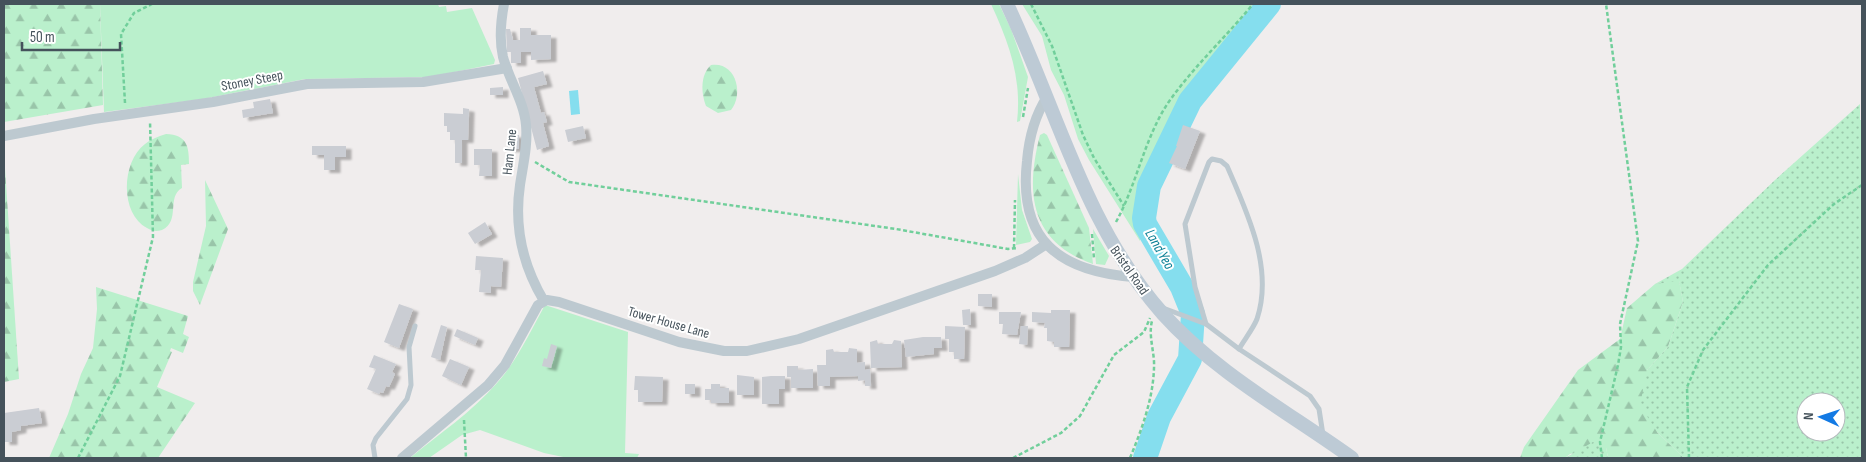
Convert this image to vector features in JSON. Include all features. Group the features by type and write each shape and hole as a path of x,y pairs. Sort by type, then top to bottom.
{"main road":[{"name":"Bristol Road","path":"1007,4 1094,212 1133,277 1160,310 1200,350 1352,458"}],"street":[{"name":"Ham Lane","path":"504,4 502,46 507,68 526,122 526,146 518,201 519,232 528,272 544,301"},
{"name":"Stoney Steep","path":"4,136 213,102 308,84 423,82 507,68"},
{"path":"1047,97 1033,123 1025,185 1030,218 1045,245 1059,256 1091,270 1133,277"},
{"name":"Tower House Lane","path":"544,301 559,302 650,333 698,346 724,351 759,350 799,340 995,271 1025,258 1045,245"},
{"path":"402,458 488,385 504,365 538,305 544,301"}],"lane":[{"path":"1206,324 1195,287 1186,224 1199,185 1212,159 1221,161 1227,166 1258,244 1262,288 1256,320 1239,349"},
{"path":"1160,310 1206,324 1239,349 1310,396 1319,409 1324,438"},
{"path":"375,458 373,445 376,438 407,399 411,384 409,347 414,326"}],"path":[{"path":"124,115 122,34 134,13 152,4"},
{"path":"1031,4 1052,46 1083,135 1094,158 1124,206"},
{"path":"1122,212 1156,126 1168,103 1196,68 1254,4"},
{"path":"1602,458 1600,442 1618,365 1621,347 1620,324 1638,241 1606,4"},
{"path":"78,458 120,376 153,238 150,111"},
{"path":"526,146 533,151 536,164 569,182 905,230 1008,249"},
{"path":"1688,458 1687,387 1703,350 1768,265 1834,204 1862,185"},
{"path":"1013,458 1061,433 1080,416 1114,355 1144,332 1160,310"},
{"path":"1130,458 1147,410 1153,381 1154,354 1150,327 1160,310"},
{"path":"459,410 463,415 466,458"}],"green space":[{"path":"4,4 100,4 103,105 4,122"},
{"path":"100,4 438,4 439,7 446,6 447,12 472,8 495,60 494,64 430,77 305,79 203,99 104,112"},
{"path":"991,4 999,4 1011,29 1028,77 1020,121 1017,122 1018,90 1013,61"},
{"path":"1022,4 1268,4 1261,19 1192,96 1152,184 1143,214 1140,241 1089,160 1078,139 1064,95 1051,70 1042,36"},
{"path":"711,65 720,65 732,73 737,88 737,96 731,110 718,113 706,106 702,84 707,69"},
{"path":"1860,104 1860,120 1862,120 1862,458 1684,458 1657,432 1640,405 1647,370 1668,347 1683,302 1679,281 1655,284 1682,269 1775,180"},
{"path":"1044,133 1047,135 1089,228 1093,264 1072,255 1056,243 1045,229 1037,213 1033,177 1040,135"},
{"path":"166,134 183,139 187,147 189,164 181,165 182,188 175,197 171,221 162,230 154,231 138,221 132,212 128,200 128,175 131,163 137,152 145,144"},
{"path":"4,153 19,379 4,382"},
{"path":"1018,174 1022,210 1032,239 1030,242 1016,245"},
{"path":"205,180 228,229 200,305 193,291 193,282 206,226"},
{"path":"1093,229 1109,256 1105,265 1096,264"},
{"path":"1679,280 1683,302 1668,347 1647,370 1657,432 1684,458 1608,458 1606,447 1570,454 1565,458 1520,458 1524,447 1578,370 1620,339 1627,308 1655,284"},
{"path":"96,287 188,316 183,334 189,337 183,353 171,348 170,351 172,352 157,387 195,403 158,458 49,458 93,348 97,309"},
{"path":"545,305 628,332 625,453 639,454 637,458 568,458 544,453 480,430 462,435 429,458 410,458 466,413 497,383 517,356"},
{"path":"1593,442 1606,447 1608,458 1565,458"}],"water":[{"path":"578,90 580,114 571,115 569,91"},
{"path":"1156,415 1165,420 1148,458 1141,458"}],"building":[{"path":"520,28 531,28 531,35 551,35 551,59 531,60 531,52 521,52 521,63 511,63 511,52 507,52 506,29 510,29 513,40 520,40"},
{"path":"543,71 547,84 534,87 541,113 544,112 547,122 543,123 549,146 537,150 518,78"},
{"path":"503,87 503,95 490,95 490,88"},
{"path":"270,99 273,113 243,118 242,110 254,108 253,102"},
{"path":"463,108 469,109 468,140 462,140 462,163 455,163 455,140 450,140 450,132 447,132 447,126 444,126 444,113 463,114"},
{"path":"1183,125 1200,131 1185,169 1169,163 1177,146"},
{"path":"583,126 586,138 568,142 565,130"},
{"path":"508,134 519,135 519,149 507,149"},
{"path":"312,146 346,146 346,157 335,157 335,170 324,170 324,155 312,155"},
{"path":"474,149 492,149 492,176 479,176 480,165 474,165"},
{"path":"485,222 492,234 475,244 468,233"},
{"path":"476,256 503,258 501,287 491,286 491,293 479,292 481,270 475,270"},
{"path":"978,294 992,294 992,307 978,306"},
{"path":"399,304 413,309 399,348 384,342"},
{"path":"970,309 971,325 963,325 962,310"},
{"path":"1051,310 1070,310 1069,347 1054,347 1054,342 1047,341 1047,328 1044,328 1045,323 1032,322 1032,312 1051,313"},
{"path":"999,312 1021,312 1017,335 1002,334 1003,324 999,324"},
{"path":"441,325 447,327 440,360 431,357"},
{"path":"945,326 965,327 964,359 954,359 954,352 949,352 949,339 945,339"},
{"path":"1021,326 1028,326 1027,345 1019,344"},
{"path":"457,329 478,338 475,345 454,336"},
{"path":"941,337 942,348 934,348 934,354 906,357 904,340"},
{"path":"877,340 878,344 892,344 894,340 901,341 902,367 871,368 870,342"},
{"path":"551,344 557,346 551,368 542,366 544,358 547,359"},
{"path":"849,348 857,349 857,363 865,362 865,370 870,369 871,386 865,386 865,380 858,381 858,376 830,377 830,386 818,386 817,365 826,365 826,350 833,349 834,352 848,352"},
{"path":"374,355 396,364 392,372 395,374 389,387 386,386 383,393 380,392 379,394 367,389 376,369 369,367"},
{"path":"450,359 469,367 461,385 442,376"},
{"path":"787,366 798,366 798,370 813,369 813,388 791,388 791,377 787,377"},
{"path":"737,375 754,377 754,395 737,395"},
{"path":"635,376 663,377 662,402 638,402 638,390 634,390"},
{"path":"785,376 785,389 779,389 779,404 762,404 762,377"},
{"path":"685,384 695,384 695,394 685,394"},
{"path":"711,384 720,384 720,388 729,388 729,403 711,403 711,400 705,400 705,389 711,389"},
{"path":"39,408 42,423 21,426 21,430 12,432 12,442 4,442 4,413"}],"waterway":[{"name":"Land Yeo","path":"1145,458 1159,417 1190,359 1193,314 1182,287 1145,224 1144,218 1149,186 1190,101 1269,4"}]}
